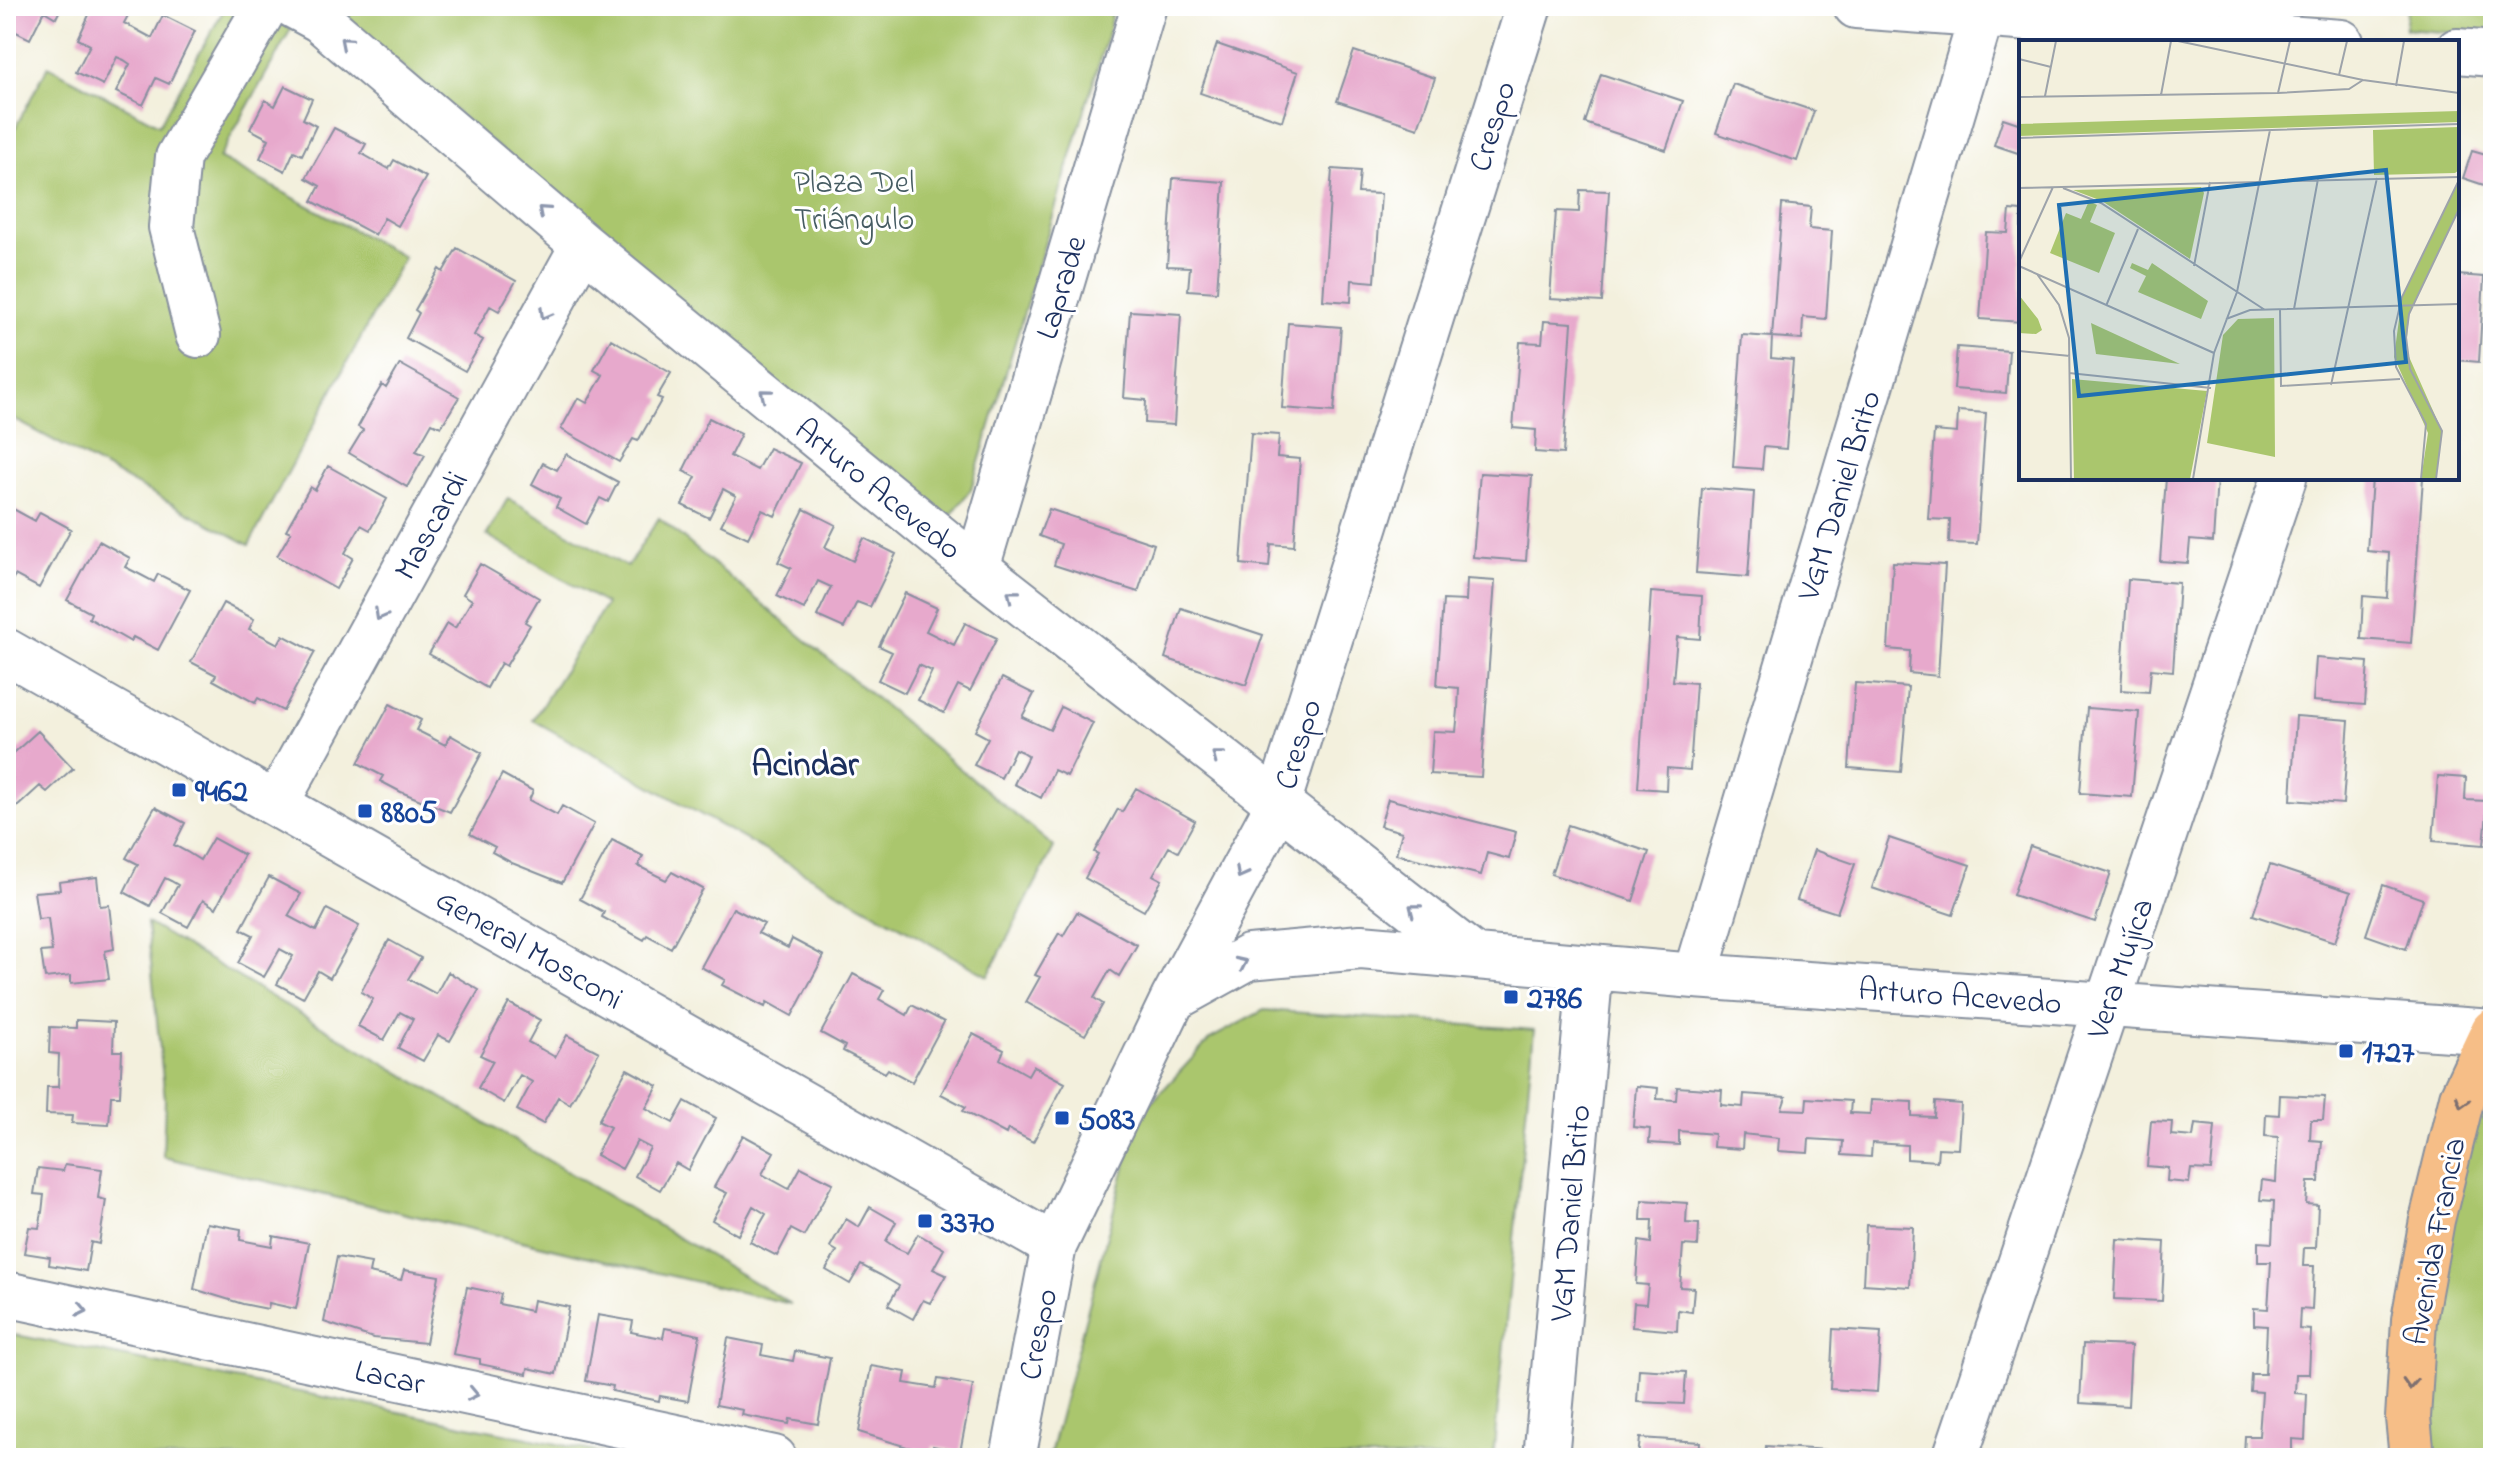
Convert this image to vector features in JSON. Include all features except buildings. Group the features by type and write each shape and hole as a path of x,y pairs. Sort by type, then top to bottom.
{"main road":[{"name":"Avenida Francia","path":"2412,1458 2408,1418 2414,1320 2432,1220 2462,1097 2493,1032"}],"street":[{"path":"198,335 171,227 178,157 266,6"},
{"name":"Arturo Acevedo","path":"294,6 320,20 583,245 977,568 1475,957"},
{"name":"Laprade","path":"977,568 1144,6"},
{"name":"Crespo","path":"1013,1458 1054,1246 1173,999 1278,804 1529,6"},
{"path":"1856,6 2315,40"},
{"name":"VGM Daniel Brito","path":"1695,976 1982,14"},
{"path":"2459,51 2493,54"},
{"name":"Mascardi","path":"276,804 583,245"},
{"name":"Vera Mujíca","path":"1955,1458 2283,480"},
{"name":"General Mosconi","path":"6,651 1054,1246"},
{"name":"Arturo Acevedo","path":"1173,999 1249,957 1361,947 1695,976 2493,1032"},
{"name":"VGM Daniel Brito","path":"1546,1458 1591,967"},
{"name":"Lacar","path":"6,1294 774,1458"}],"green space":[{"path":"226,6 250,6 291,29 219,158 404,257 249,545 6,415 6,145 48,66 159,125"},
{"name":"Plaza Del Triángulo","path":"332,6 1112,6 1110,26 971,489 952,514 931,517"},
{"path":"2408,6 2493,6 2493,36 2405,29"},
{"path":"508,498 627,567 659,518 1054,847 988,976 533,720 606,604 487,535"},
{"path":"147,923 791,1304 163,1157 165,1099"},
{"path":"1264,1010 1534,1030 1493,1458 1049,1458 1138,1117 1210,1039"},
{"path":"2493,1031 2493,1458 2412,1458 2408,1418"},
{"path":"6,1333 627,1458 6,1458"}],"place":[{"name":"9462","path":"179,790"},
{"name":"8805","path":"365,811"},
{"name":"2786","path":"1511,997"},
{"name":"1727","path":"2346,1051"},
{"name":"5083","path":"1062,1118"},
{"name":"3370","path":"925,1221"}],"district":[{"name":"Acindar","path":"805,763"}]}
